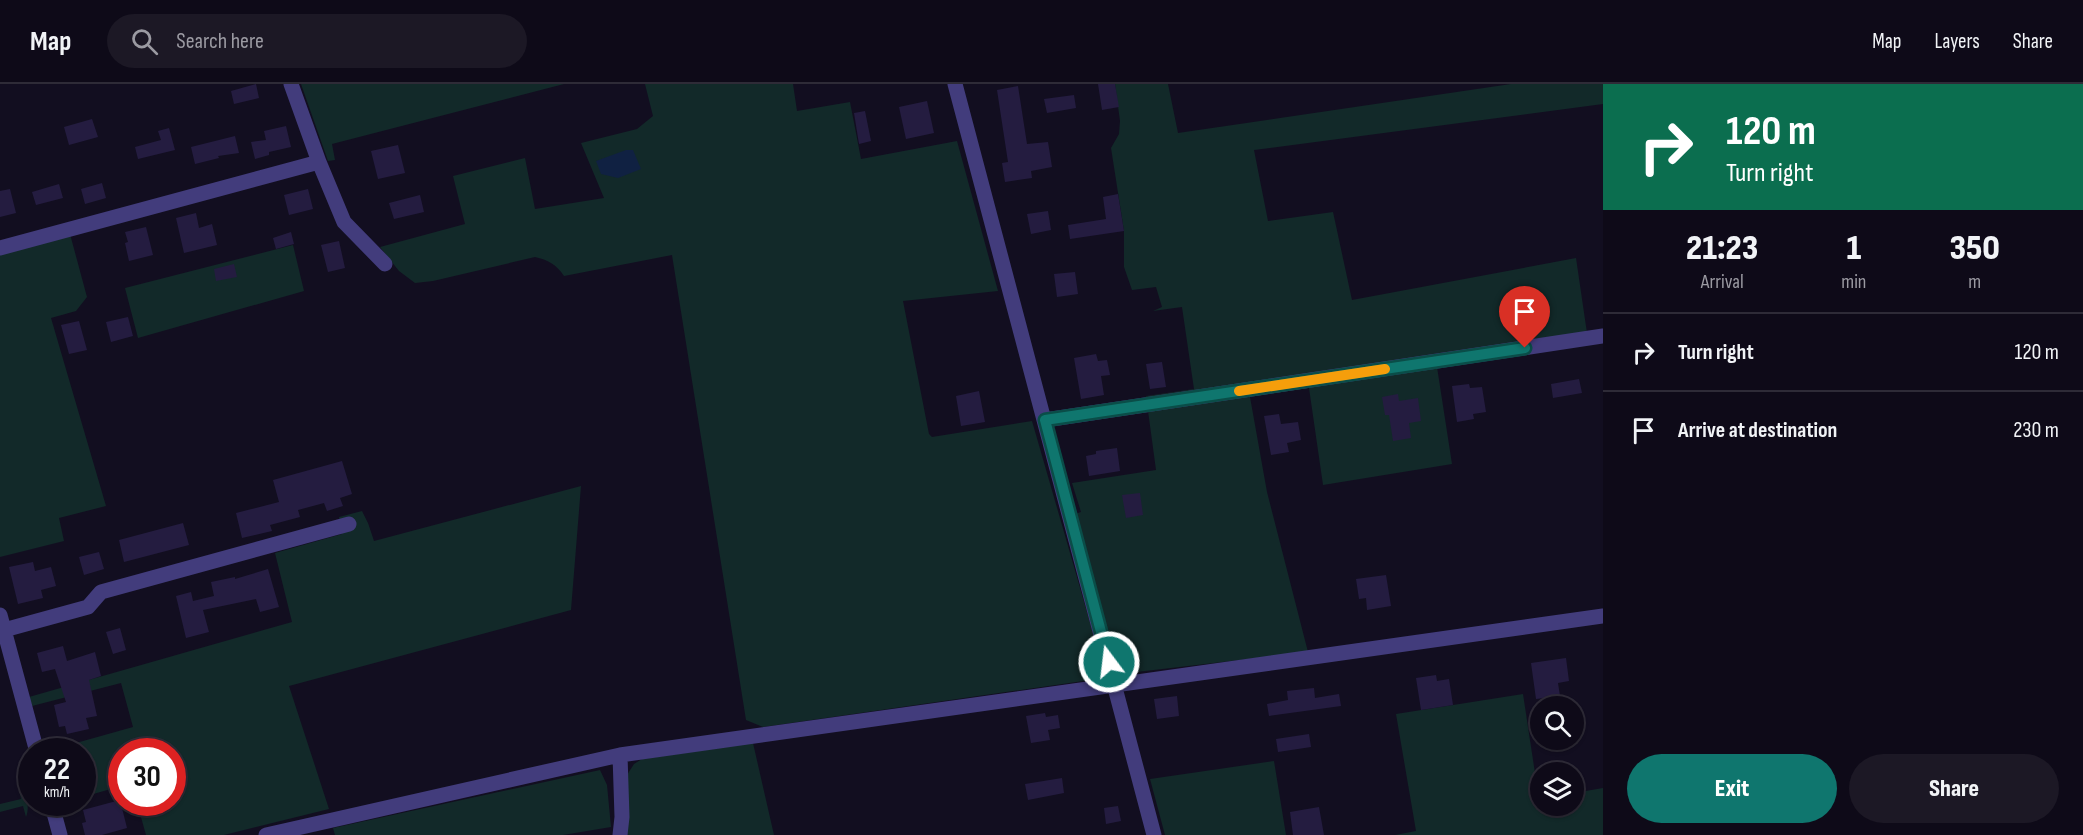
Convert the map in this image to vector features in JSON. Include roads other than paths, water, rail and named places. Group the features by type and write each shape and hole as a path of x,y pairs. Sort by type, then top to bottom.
{"street":[{"path":"291,84 344,222 385,264"},
{"path":"955,84 1154,835"},
{"path":"0,248 320,162"},
{"path":"1045,420 1603,336"},
{"path":"4,630 88,608 101,592 349,524"},
{"path":"0,615 4,630 6,661 33,738"},
{"path":"266,835 620,755 1603,616"},
{"path":"620,755 622,817 620,835"},
{"path":"55,816 60,835"}],"water":[{"path":"626,150 633,150 641,169 618,178 601,174 596,161"}]}
